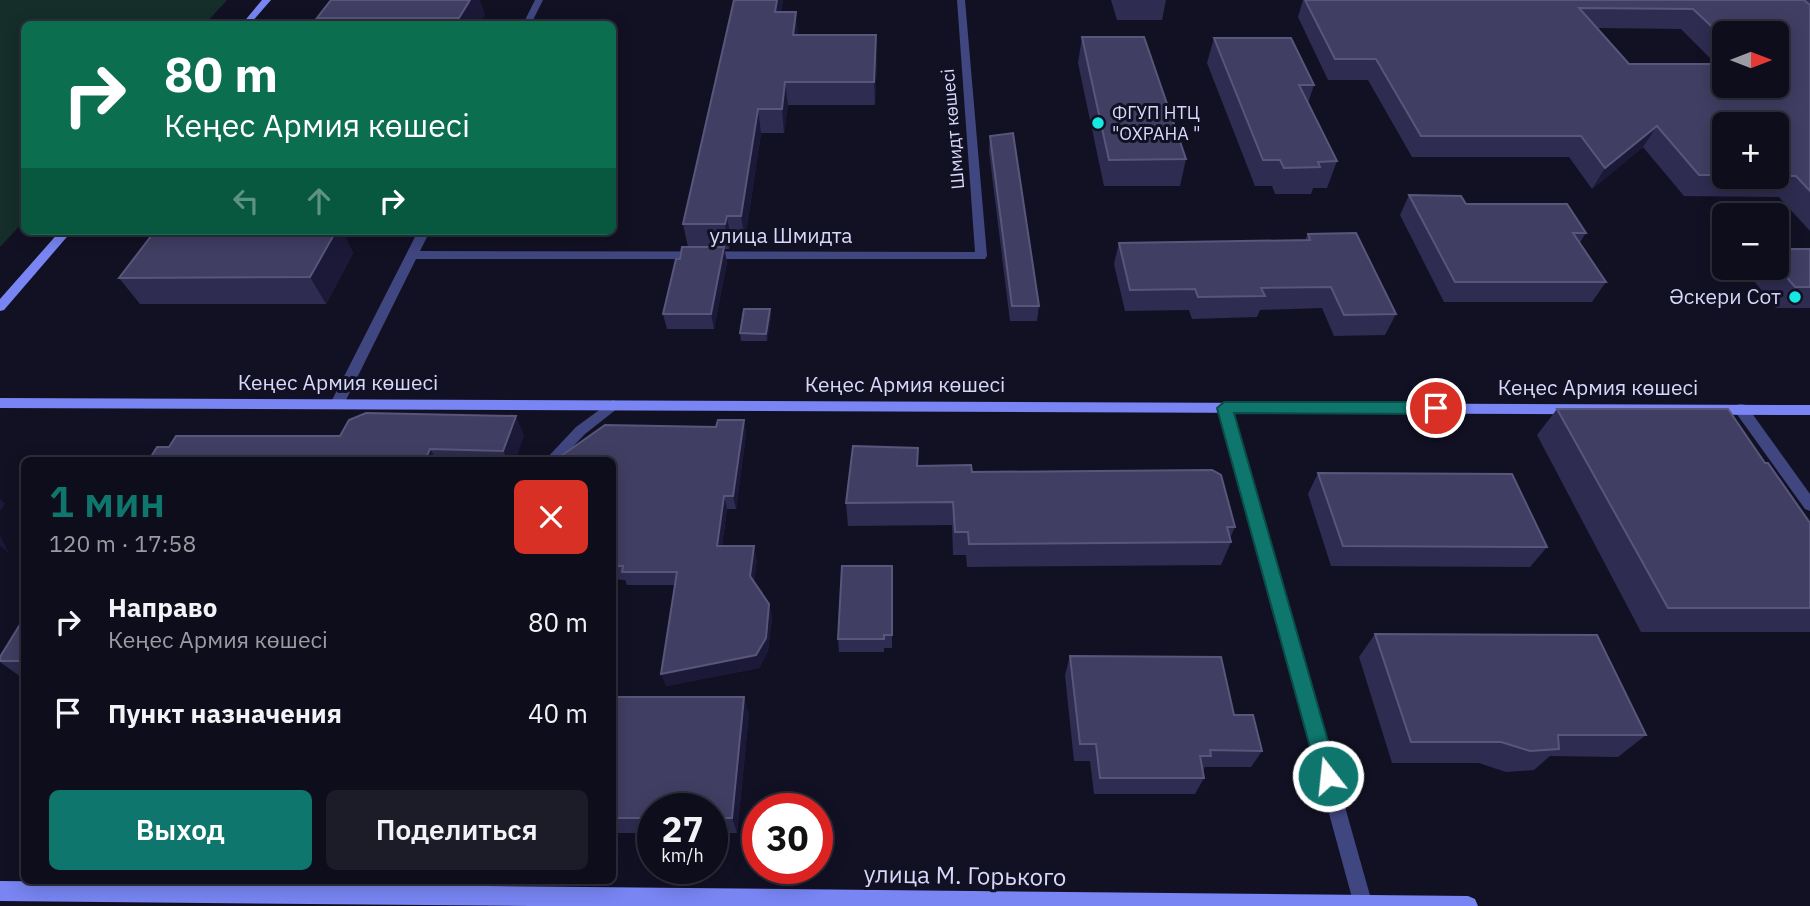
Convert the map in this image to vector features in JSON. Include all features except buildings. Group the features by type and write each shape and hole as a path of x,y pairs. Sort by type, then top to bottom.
{"main road":[{"path":"249,21 267,0"},
{"path":"0,307 63,235"},
{"name":"Кеңес Армия көшесі","path":"0,403 1810,410"},
{"name":"улица М. Горького","path":"0,891 385,887 1041,904 1468,906"}],"street":[{"path":"528,21 539,0"},
{"name":"Шмидт көшесі","path":"961,0 981,256"},
{"path":"337,404 422,235"},
{"name":"улица Шмидта","path":"412,255 981,256"},
{"path":"555,457 580,430 613,405"},
{"path":"1224,408 1364,905"},
{"path":"1741,409 1810,505"}],"green space":[{"path":"0,0 227,0 208,21 21,21 21,224 0,247"}],"place":[{"name":"ФГУП НТЦ \"ОХРАНА \"","path":"1098,123"},
{"name":"Әскери Сот","path":"1795,297"}],"route":[{"path":"1328,776 1224,408 1436,408"}]}
